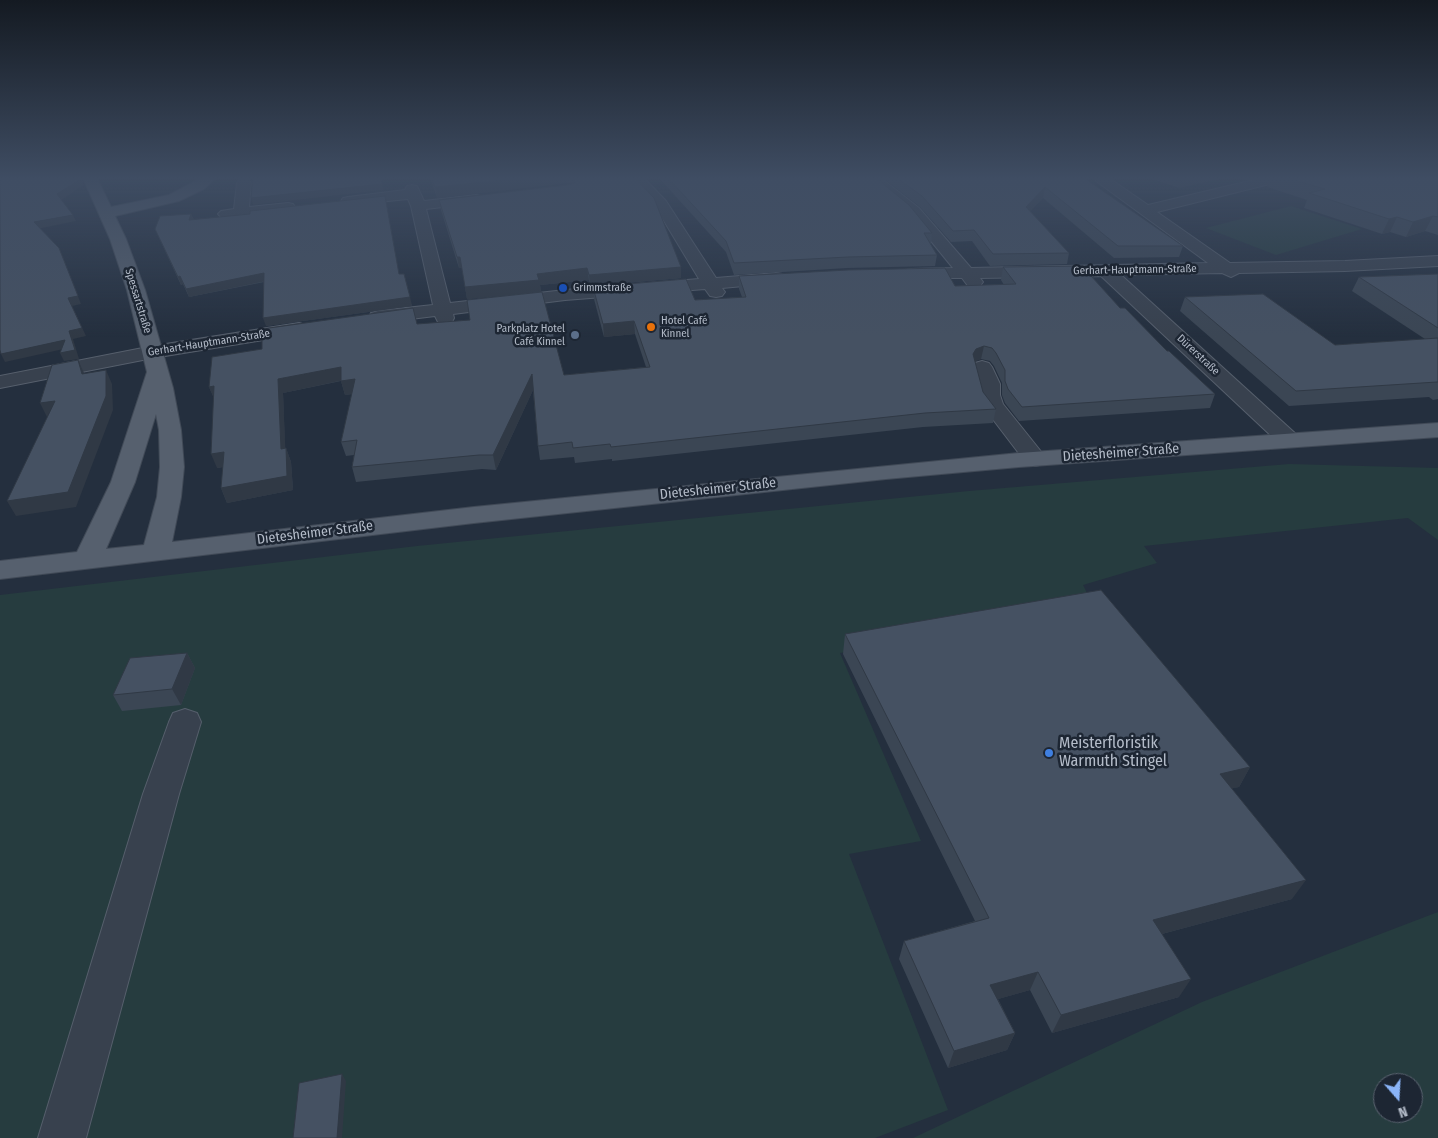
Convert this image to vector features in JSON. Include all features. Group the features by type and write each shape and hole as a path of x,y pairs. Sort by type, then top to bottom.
{"main road":[{"name":"Spessartstraße","path":"114,231 136,290 170,430 172,467 169,497 156,552"},
{"path":"116,235 121,231"},
{"name":"Spessartstraße","path":"87,560 104,527 123,482 148,408 155,362"},
{"name":"Dietesheimer Straße","path":"0,570 701,491 1035,459 1438,430"}],"street":[{"path":"424,231 444,313"},
{"path":"678,231 713,287"},
{"path":"931,231 970,277"},
{"path":"1174,231 1233,274"},
{"name":"Gerhart-Hauptmann-Straße","path":"1233,274 1438,261"},
{"name":"Gerhart-Hauptmann-Straße","path":"898,279 1438,271"},
{"name":"Dürerstraße","path":"1111,275 1289,440"},
{"path":"365,324 444,313 713,287 790,282"},
{"name":"Gerhart-Hauptmann-Straße","path":"0,384 155,362 314,332"},
{"path":"982,367 993,405 1035,459"},
{"path":"62,1138 158,803 185,722"}],"green space":[{"path":"1214,231 1355,231 1276,255"},
{"path":"1289,464 1438,468 1438,540 1408,518 1144,546 1157,563 1083,585 1095,609 840,653 921,841 849,854 948,1110 875,1138 0,1138 0,595 417,546 969,491"},
{"path":"1438,912 1438,1138 913,1138 1202,1002"}],"building":[{"path":"0,231 43,231 59,248 78,296 68,298 82,328 69,331 75,350 60,353 65,340 1,354"},
{"path":"156,231 391,231 399,274 404,274 410,297 263,318 264,273 186,289 180,276 178,277"},
{"path":"449,231 667,231 681,267 589,275 587,268 537,274 539,280 465,287 460,257 457,257"},
{"path":"717,231 930,231 932,233 924,233 937,255 848,257 734,263 726,241"},
{"path":"975,231 1049,231 1069,253 993,254"},
{"path":"1100,231 1161,231 1183,246 1118,246"},
{"path":"1082,266 1120,308 1125,308 1167,351 1215,394 1022,407 1008,389 1005,381 1005,370 996,353 992,348 984,346 976,349 973,354 983,392 996,409 925,413 611,447 610,444 573,448 572,442 538,446 532,374 493,455 352,467 357,440 341,442 355,379 341,381 341,367 278,379 281,449 286,448 287,476 221,488 224,452 211,454 214,386 209,387 212,357 262,349 262,329 413,308 417,324 470,320 467,300 542,292 564,375 650,367 634,321 603,324 593,287 686,279 695,300 746,297 739,276 848,270 945,268 955,286 1016,284 1003,267"},
{"path":"1438,274 1438,328 1359,277"},
{"path":"1263,294 1335,345 1438,338 1438,382 1296,391 1185,297"},
{"path":"78,360 82,374 106,370 106,396 68,492 7,501 55,401 40,403 52,365"},
{"path":"1101,590 1250,767 1220,774 1306,880 1153,920 1191,979 1061,1015 1038,972 990,985 1015,1033 954,1051 904,941 989,918 845,634"},
{"path":"187,653 172,689 113,695 130,658"},
{"path":"342,1074 337,1138 293,1138 299,1083"}],"place":[{"name":"Grimmstraße","path":"563,288"},
{"name":"Hotel Café Kinnel","path":"651,327"},
{"name":"Parkplatz Hotel Café Kinnel","path":"575,335"},
{"name":"Meisterfloristik Warmuth Stingel","path":"1049,753"}]}
